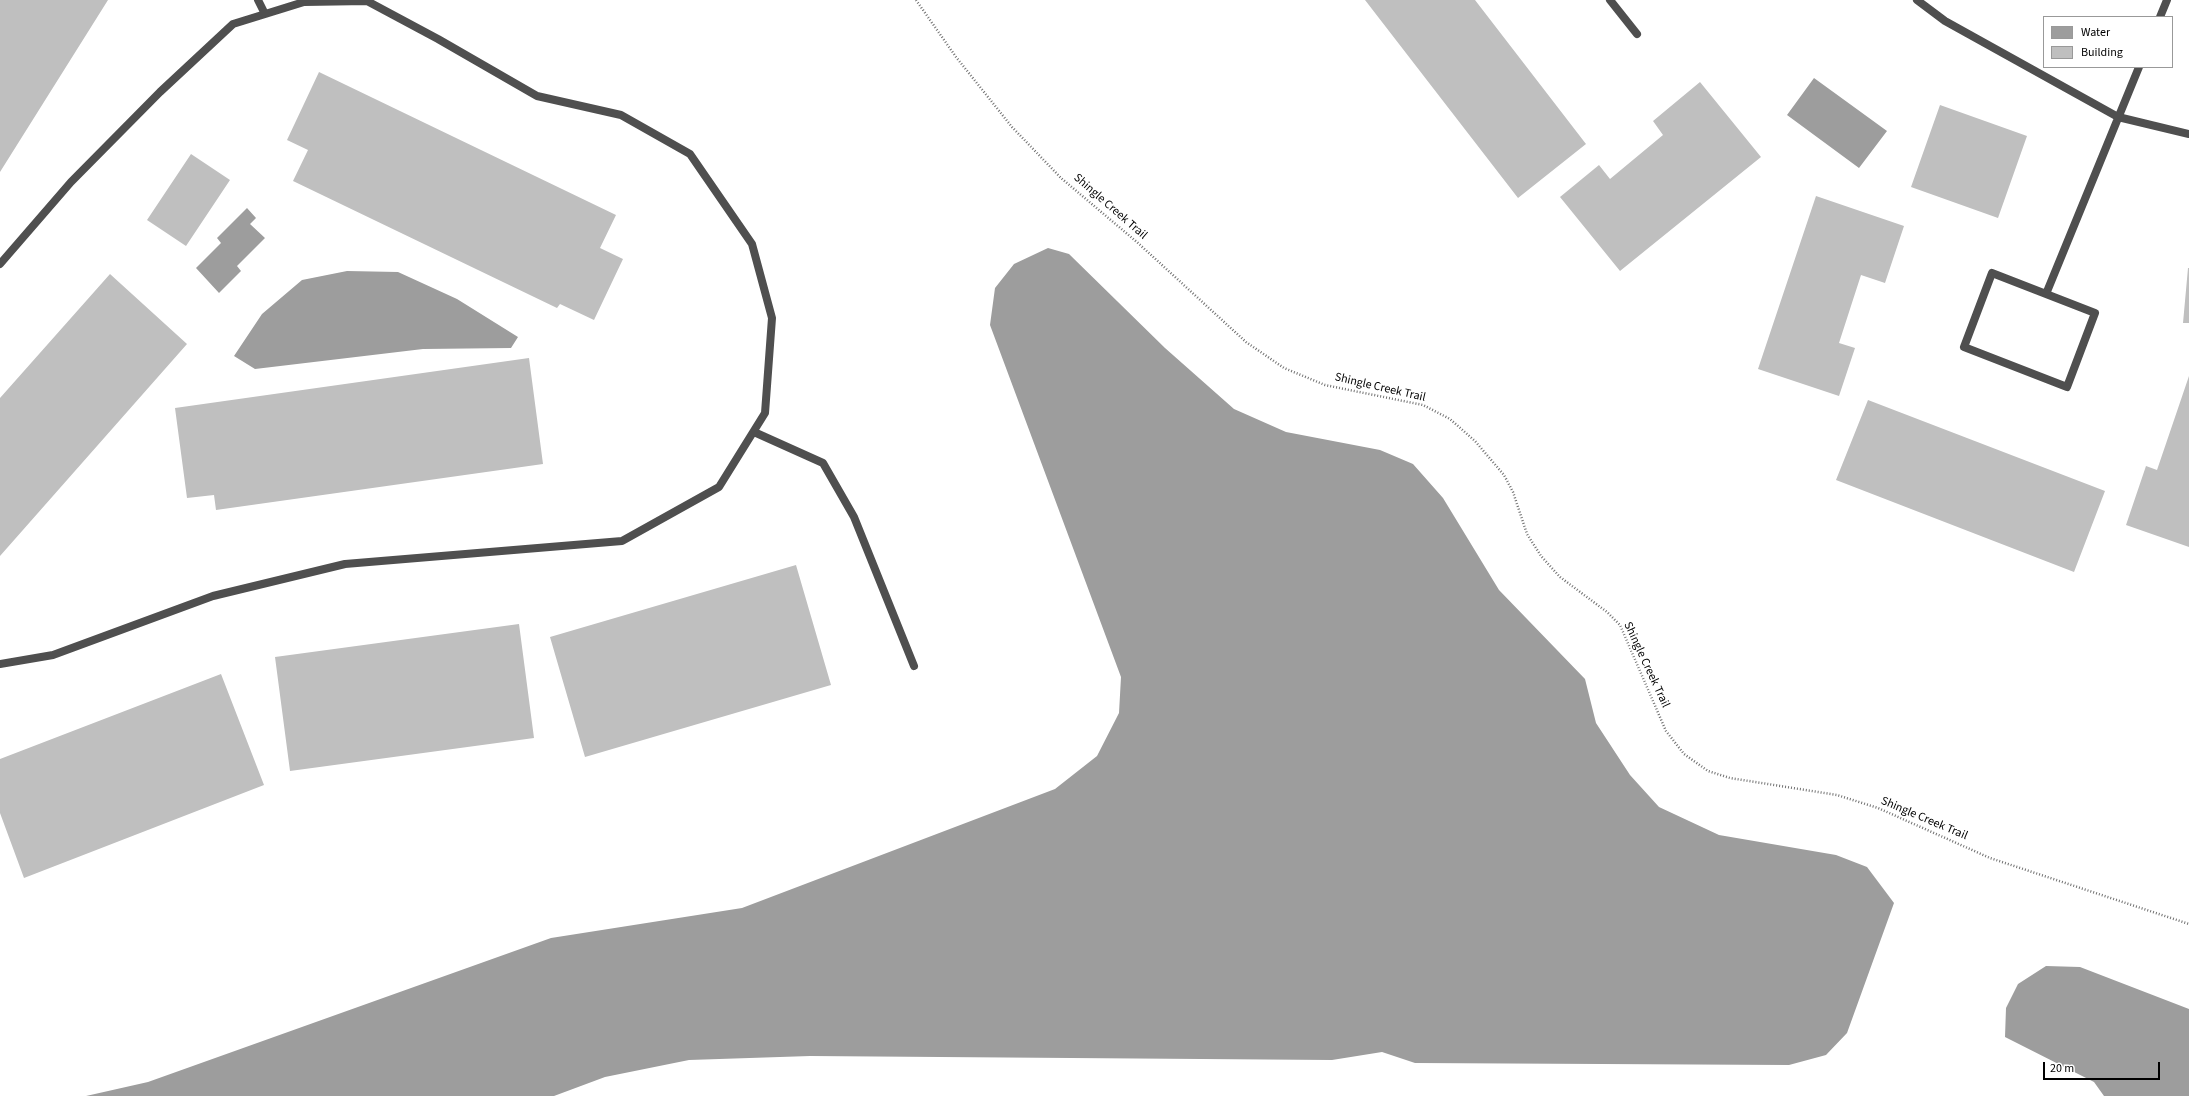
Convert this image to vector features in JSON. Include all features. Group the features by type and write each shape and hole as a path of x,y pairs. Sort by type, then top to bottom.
{"lane":[{"path":"258,0 265,14"},
{"path":"1610,0 1637,34"},
{"path":"1917,0 1945,21 2118,117 2189,134"},
{"path":"2160,16 2167,0"},
{"path":"0,264 70,182 160,92 233,24 304,2 367,2 438,39 537,96 621,115 690,154 752,244 772,318 765,413 719,487 622,541 345,564 213,596 53,655 0,664"},
{"path":"2046,294 2139,68"},
{"path":"1992,273 2046,294 2095,313 2067,387 1964,347 1992,273"},
{"path":"754,432 824,463 854,517 914,666"}],"path":[{"name":"Shingle Creek Trail","path":"916,0 956,57 1012,127 1061,178 1138,243 1246,342 1284,368 1325,385 1423,405 1450,419 1475,441 1504,476 1513,492 1527,534 1541,556 1560,577 1606,612 1620,626 1666,731 1684,754 1708,771 1730,778 1837,796 1878,808 1990,858 2189,924"}],"water":[{"path":"1814,78 1887,131 1859,168 1787,115"},
{"path":"247,208 256,218 250,224 265,238 237,266 241,271 219,293 196,268 221,243 217,238"},
{"path":"1048,248 1069,254 1165,348 1234,409 1286,432 1380,450 1413,464 1443,498 1499,590 1585,679 1596,723 1630,775 1659,807 1719,835 1836,855 1867,867 1894,903 1847,1033 1826,1055 1789,1065 1415,1063 1382,1052 1332,1060 810,1056 689,1060 605,1077 554,1096 86,1096 148,1082 551,938 742,908 1055,789 1097,756 1119,713 1121,677 990,325 995,288 1014,264"},
{"path":"347,271 398,272 457,299 518,337 511,348 423,349 255,369 234,356 262,314 302,280"},
{"path":"2046,966 2080,967 2189,1009 2189,1096 2104,1096 2094,1082 2005,1037 2006,1008 2018,984"}],"building":[{"path":"0,0 108,0 0,172"},
{"path":"1365,0 1475,0 1586,144 1518,198"},
{"path":"319,72 616,215 600,248 623,259 594,320 560,304 557,308 293,181 308,150 287,140"},
{"path":"1700,82 1761,157 1620,271 1560,197 1599,165 1610,179 1663,135 1653,121"},
{"path":"1940,105 2027,136 1998,218 1911,187"},
{"path":"191,154 230,180 186,246 147,220"},
{"path":"1816,196 1904,226 1885,283 1861,275 1839,343 1855,348 1839,396 1758,369"},
{"path":"2188,268 2189,323 2183,323"},
{"path":"110,274 187,344 0,556 0,398"},
{"path":"529,358 543,464 216,510 214,495 187,498 175,408"},
{"path":"2189,376 2189,547 2126,525 2146,466 2157,470"},
{"path":"1868,400 2105,491 2074,572 1836,480"},
{"path":"796,565 831,685 585,757 550,637"},
{"path":"519,624 534,738 290,771 275,657"},
{"path":"221,674 264,785 24,878 0,813 0,759"}]}
